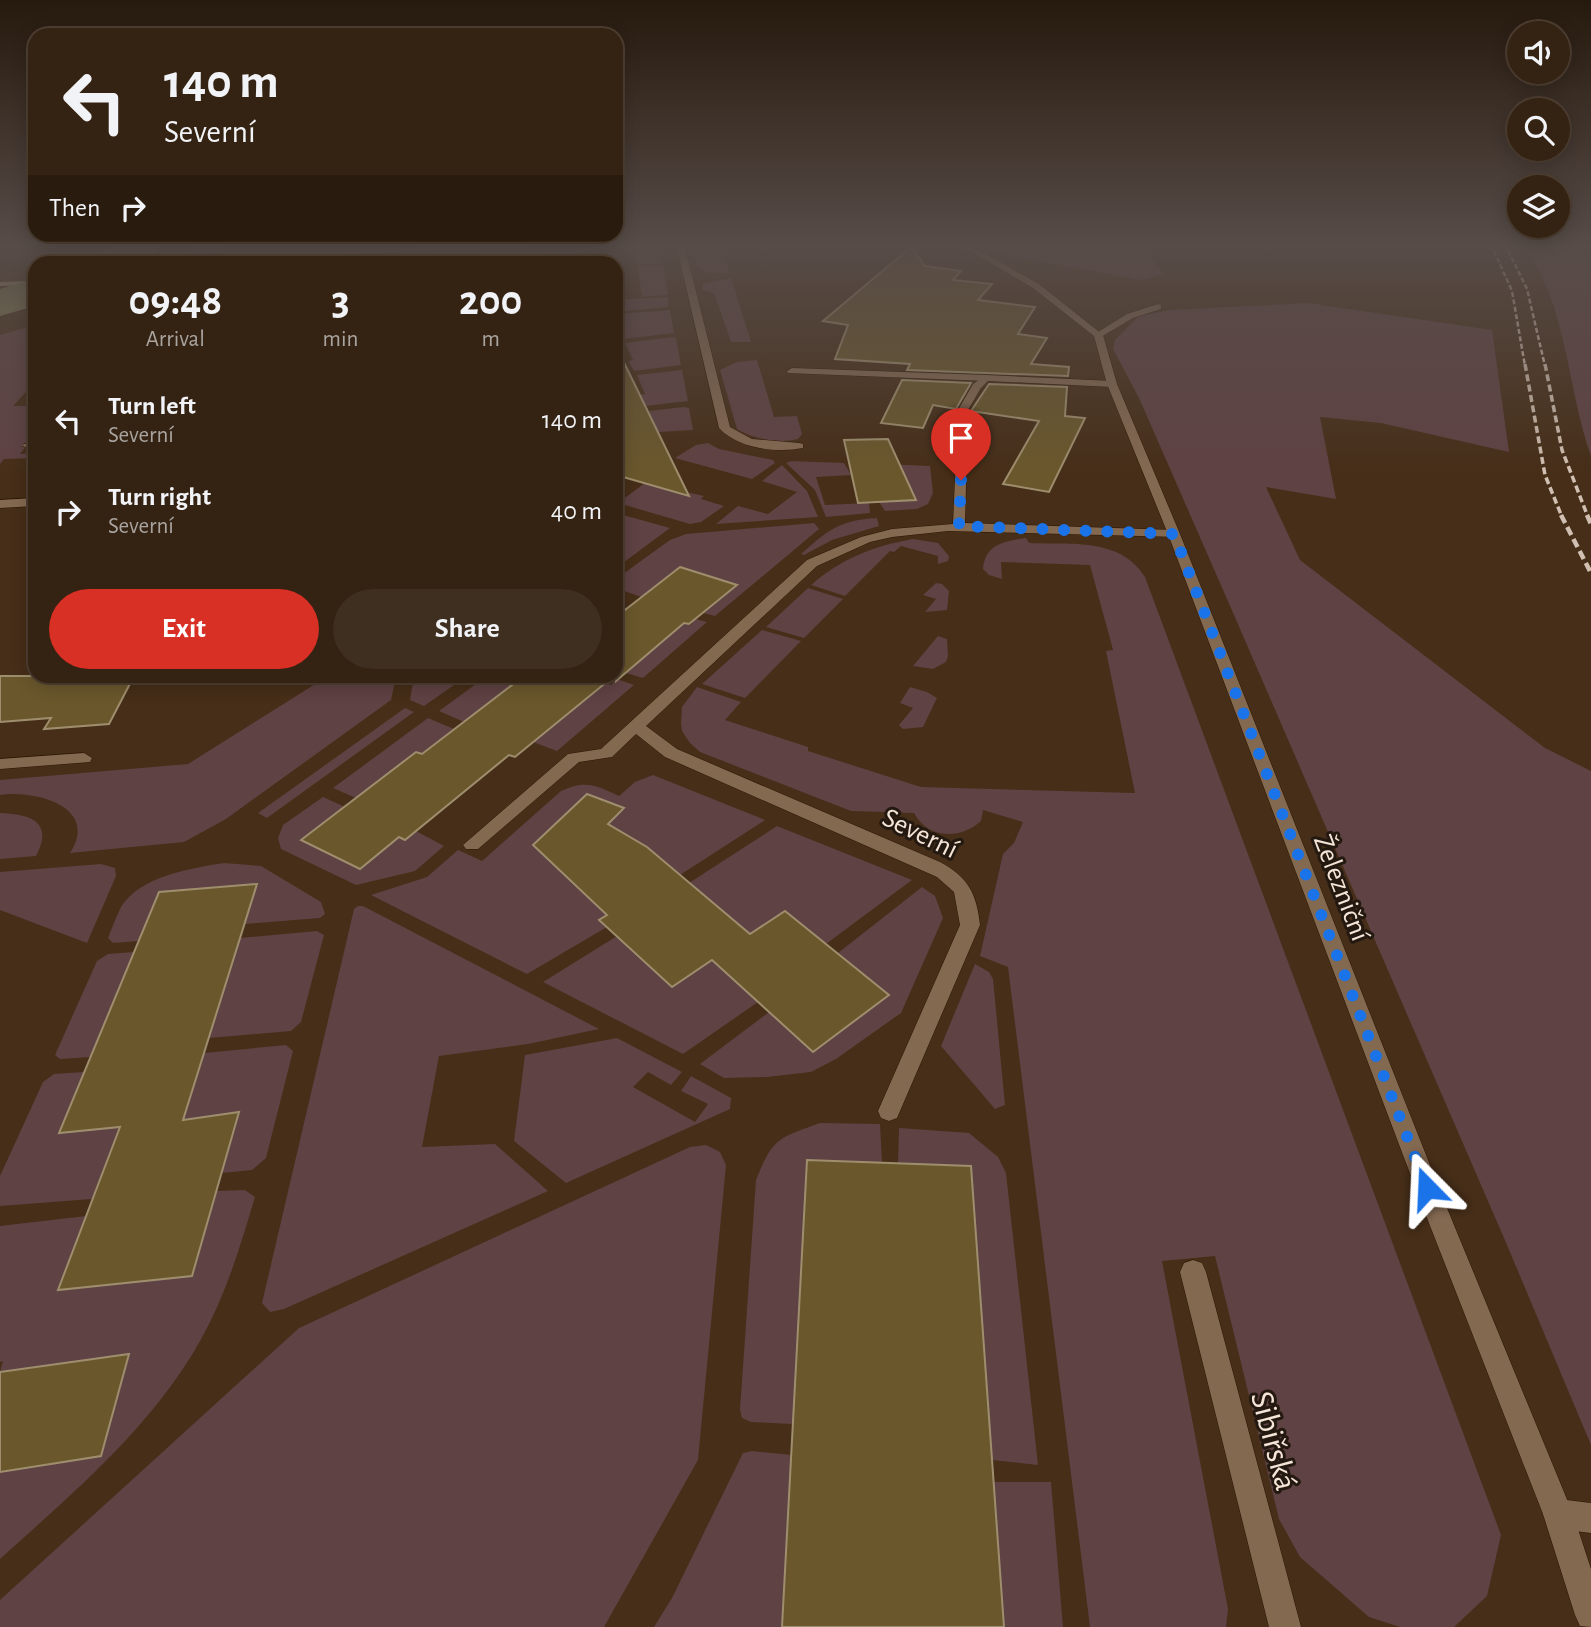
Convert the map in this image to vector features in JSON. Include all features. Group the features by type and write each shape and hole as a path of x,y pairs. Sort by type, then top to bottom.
{"street":[{"path":"699,320 724,428 738,437 754,442 799,446"},
{"path":"1079,320 1098,335 1123,320"},
{"name":"Železniční","path":"1098,335 1112,384 1174,534 1432,1200 1558,1514 1591,1615"},
{"path":"792,371 1112,384"},
{"path":"959,526 963,410 977,386 986,378"},
{"path":"0,504 28,502"},
{"path":"471,845 574,758 606,753 812,564 838,548 885,533 959,526 1174,534"},
{"name":"Severní","path":"636,726 671,753 929,865 955,879 969,900 970,925 889,1111"},
{"path":"0,764 84,758"},
{"name":"Sibiřská","path":"1193,1272 1285,1627"},
{"path":"1558,1514 1591,1518"}],"shaded area":[{"path":"623,320 672,320 674,333 623,339"},
{"path":"723,320 744,320 751,342 731,342"},
{"path":"1135,320 1423,320 1492,330 1509,452 1381,423 1320,417 1336,499 1266,487 1300,560 1545,748 1591,771 1591,1445 1234,615 1139,398 1113,349 1115,340"},
{"path":"1557,320 1591,320 1591,456 1583,430"},
{"path":"28,327 28,390 13,406 28,406 28,443 20,454 28,453 28,458 4,459 0,464 0,335"},
{"path":"676,338 681,365 634,371 628,361 633,360 625,343"},
{"path":"757,360 774,417 797,416 802,434 798,439 767,440 737,429 720,370 737,362"},
{"path":"682,370 688,401 645,406 640,395 645,394 637,375"},
{"path":"689,408 693,430 658,432 649,411"},
{"path":"708,443 719,449 773,460 775,463 752,479 675,458 696,445"},
{"path":"786,463 844,463 851,475 816,477 825,505 869,503 870,513 826,517 815,490"},
{"path":"860,463 930,466 933,493 928,504 917,509 885,511 879,502 915,499"},
{"path":"782,465 807,491 818,517 716,524 738,506 768,514 797,492 762,481"},
{"path":"645,483 704,496 701,499 724,506 701,522 690,524 623,504 623,499"},
{"path":"623,515 670,528 623,563"},
{"path":"877,518 879,526 832,540 804,555 801,554 835,528 853,521"},
{"path":"814,523 819,529 715,616 703,613 736,586 680,568 641,597 623,591 623,574 670,540 686,534"},
{"path":"1026,538 1029,543 1078,544 1108,549 1135,564 1145,577 1501,1535 1487,1596 1454,1627 1400,1627 1369,1617 1300,1557 1279,1519 1215,1256 1162,1261 1228,1609 1226,1627 1090,1627 1008,967 980,956 1003,854 1014,843 1023,822 983,810 981,821 973,827 954,834 945,834 927,828 914,813 851,811 700,752 682,731 682,707 697,687 741,702 725,720 808,747 808,751 921,787 1135,793 1106,651 1113,650 1090,565 1001,562 1002,579 989,575 983,569 988,554 997,545"},
{"path":"913,539 938,543 949,556 948,561 938,564 938,556 901,546 894,552 890,551 845,596 811,585 858,555 884,545"},
{"path":"936,583 942,584 949,591 947,610 925,612 936,599 923,595"},
{"path":"808,588 843,599 804,638 766,627"},
{"path":"696,619 707,622 643,678 626,673 684,623 690,625"},
{"path":"762,630 801,641 745,698 702,684"},
{"path":"938,636 947,639 946,662 933,669 913,666"},
{"path":"623,681 634,685 557,751 533,742 604,683 611,685"},
{"path":"317,683 395,683 391,700 226,819 184,842 70,853 77,837 76,823 70,813 59,804 30,795 0,795 0,780 188,764"},
{"path":"413,683 457,683 424,706 410,700"},
{"path":"477,683 515,683 464,722 439,711"},
{"path":"910,687 937,698 923,727 903,729 899,725 913,708 900,703"},
{"path":"405,708 414,712 267,818 258,813"},
{"path":"428,718 454,729 422,754 416,752 356,798 333,788"},
{"path":"653,775 765,820 680,875 607,915 607,927 527,974 371,895 427,877 458,850 482,861 561,791 590,785 619,796 635,782"},
{"path":"323,797 345,807 302,840 360,869 399,837 405,840 416,831 444,846 415,871 356,885 281,849 278,838 283,825"},
{"path":"0,813 21,815 36,822 42,835 36,856 0,859"},
{"path":"777,826 912,880 826,944 785,911 750,934 689,883"},
{"path":"224,863 261,866 321,902 325,914 320,918 245,924 257,884 159,892 139,941 113,943 108,938 121,907 141,888 168,875"},
{"path":"101,864 115,868 116,876 87,943 0,910 0,872"},
{"path":"922,887 935,896 943,918 901,1013 836,1059 811,1072 724,1078 700,1064 769,1012 813,1052 889,995 838,953"},
{"path":"363,906 599,1029 528,1044 439,1056 422,1147 495,1144 548,1191 284,1309 270,1312 262,1303 354,909"},
{"path":"317,931 324,935 301,1022 291,1031 209,1038 240,938"},
{"path":"617,936 672,987 712,960 758,1002 683,1054 543,982"},
{"path":"134,952 91,1057 60,1059 55,1055 97,961 108,954"},
{"path":"975,964 989,972 993,979 1005,1105 995,1109 941,1046"},
{"path":"617,1038 682,1072 671,1085 648,1072 633,1087 695,1122 708,1104 681,1091 691,1076 731,1098 730,1109 566,1183 514,1141 525,1055"},
{"path":"286,1045 293,1051 266,1158 252,1170 222,1173 239,1113 183,1120 204,1053"},
{"path":"84,1072 120,1127 92,1199 0,1206 0,1176 43,1082 54,1074"},
{"path":"820,1123 880,1124 882,1163 807,1160 793,1424 751,1422 742,1418 740,1410 756,1180 767,1155 779,1141"},
{"path":"899,1128 969,1133 998,1157 1006,1173 1038,1465 992,1460 971,1167 898,1163"},
{"path":"706,1145 720,1152 726,1165 698,1460 604,1627 0,1627 0,1600 299,1328 690,1147"},
{"path":"245,1190 255,1197 232,1271 209,1324 180,1373 109,1458 0,1559 0,1472 101,1456 128,1355 0,1372 3,1361 0,1362 0,1226 86,1216 59,1290 192,1276 217,1191"},
{"path":"752,1451 792,1455 782,1627 654,1627 672,1598 743,1453"},
{"path":"993,1482 1051,1482 1063,1627 1004,1627"}],"building":[{"path":"1027,320 1018,334 1047,338 1031,364 1069,367 1068,376 907,370 910,364 835,359 848,325 823,321"},
{"path":"623,360 689,496 623,477"},
{"path":"902,380 971,383 956,409 933,405 923,428 881,423"},
{"path":"989,384 1067,387 1065,416 1085,418 1049,492 1003,484 1039,421 971,411"},
{"path":"888,439 916,500 858,503 844,440"},
{"path":"680,567 737,585 689,624 684,623 623,675 623,612"},
{"path":"0,676 28,676 28,683 130,683 109,724 44,729 51,718 0,722"},
{"path":"515,683 605,683 515,757 509,755 405,840 399,837 360,869 301,840 416,752 422,754"},
{"path":"587,794 624,808 608,824 647,847 750,934 785,911 889,995 813,1052 712,960 672,987 599,920 607,915 533,845"},
{"path":"257,884 183,1120 239,1112 192,1276 58,1290 120,1127 59,1133 159,892"},
{"path":"807,1160 971,1166 1004,1627 782,1627"},
{"path":"129,1354 101,1456 0,1472 0,1372"}],"railway":[{"path":"1517,320 1525,366"},
{"path":"1534,320 1545,366"},
{"path":"1525,364 1545,475 1562,517"},
{"path":"1545,364 1562,450 1588,517"},
{"path":"1587,515 1591,524"},
{"path":"1562,517 1591,573"}],"route":[{"path":"961,480 959,526 1174,534 1427,1188"}]}
